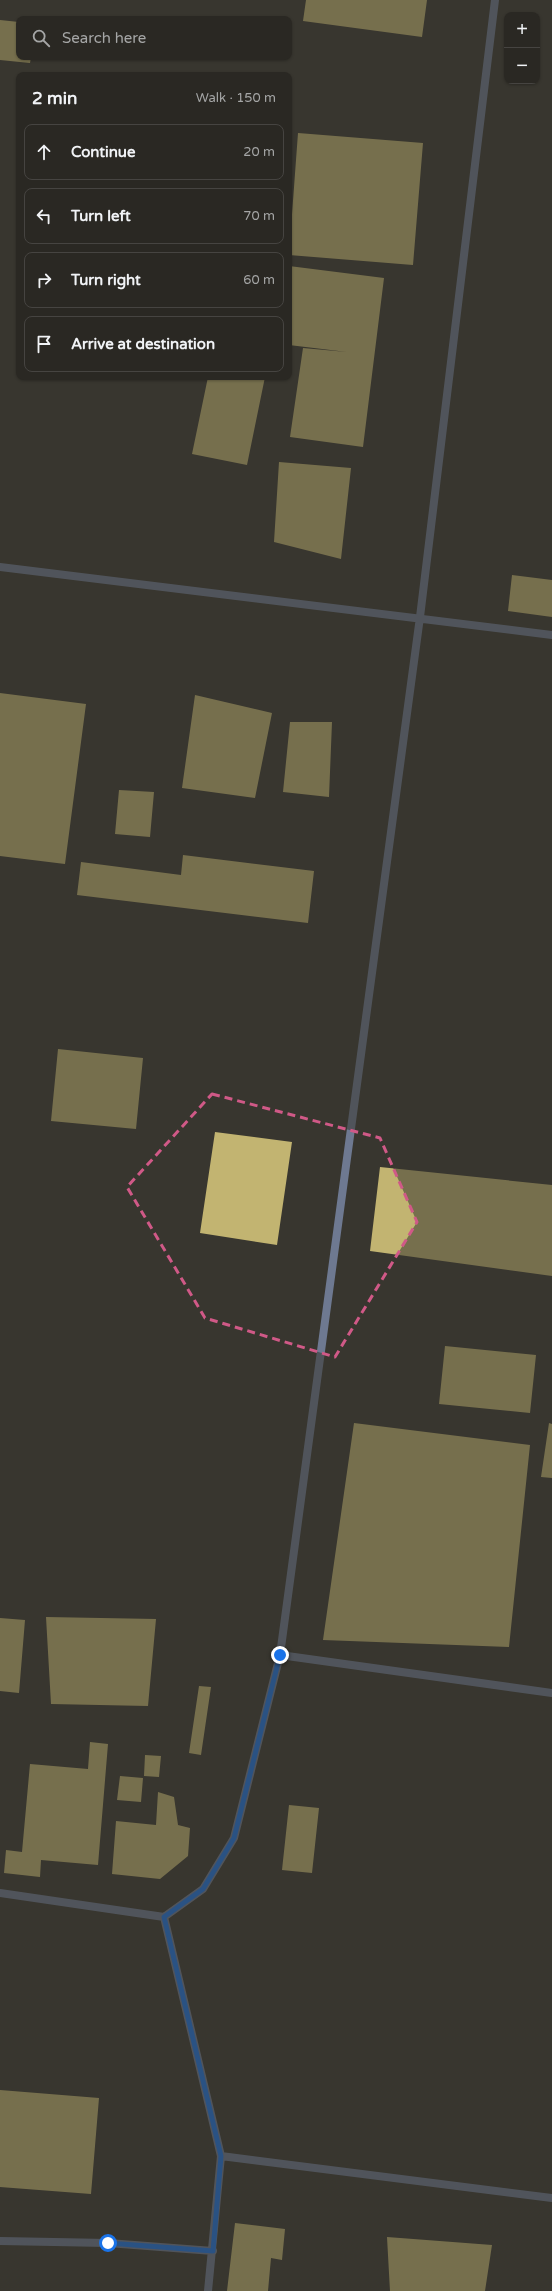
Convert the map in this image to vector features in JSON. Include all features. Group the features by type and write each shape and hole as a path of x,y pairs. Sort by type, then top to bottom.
{"street":[{"path":"0,1893 164,1917 203,1889 234,1838 280,1655 420,617 495,0"},
{"path":"0,567 420,617 552,635"},
{"path":"280,1655 552,1693"},
{"path":"164,1917 221,2156 208,2291"},
{"path":"221,2156 552,2198"},
{"path":"0,2241 108,2243 213,2251"}],"highlighted area":[{"path":"212,1094 380,1138 417,1222 335,1357 205,1318 127,1187"}],"building":[{"path":"306,0 427,0 422,37 303,21"},
{"path":"0,20 16,22 16,60 30,60 30,63 0,60"},
{"path":"298,133 423,143 413,265 292,255 292,214"},
{"path":"292,266 384,278 363,447 290,437 303,348 347,352 292,345"},
{"path":"207,380 264,380 247,465 192,454"},
{"path":"279,462 351,468 341,559 274,542"},
{"path":"512,575 552,580 552,617 508,611"},
{"path":"0,693 86,704 65,864 0,856"},
{"path":"195,695 272,713 255,798 182,788"},
{"path":"290,722 332,722 329,797 283,792"},
{"path":"119,790 154,792 150,837 115,834"},
{"path":"183,855 314,871 308,923 77,895 81,862 181,875"},
{"path":"58,1049 143,1058 136,1129 51,1121"},
{"path":"215,1132 292,1142 277,1245 200,1233"},
{"path":"380,1167 552,1185 552,1276 370,1251"},
{"path":"445,1346 536,1355 530,1413 439,1404"},
{"path":"354,1423 530,1445 509,1647 323,1640"},
{"path":"549,1423 552,1424 552,1478 541,1477"},
{"path":"46,1617 156,1619 148,1706 51,1704"},
{"path":"0,1618 25,1620 19,1693 0,1691"},
{"path":"199,1686 211,1687 201,1755 189,1753"},
{"path":"90,1742 108,1744 98,1865 41,1860 40,1877 4,1873 6,1850 22,1852 30,1764 88,1769"},
{"path":"145,1755 161,1756 159,1777 144,1776"},
{"path":"120,1776 143,1778 141,1802 117,1800"},
{"path":"158,1792 174,1797 178,1825 190,1828 188,1856 160,1879 112,1874 116,1821 156,1825"},
{"path":"289,1805 319,1808 312,1873 282,1870"},
{"path":"0,2090 99,2098 91,2194 0,2187"},
{"path":"235,2223 285,2229 282,2260 271,2258 268,2291 227,2291"},
{"path":"387,2237 492,2245 485,2291 390,2291"}],"route":[{"path":"108,2243 213,2251 221,2156 164,1917 203,1889 234,1838 280,1655"}]}
